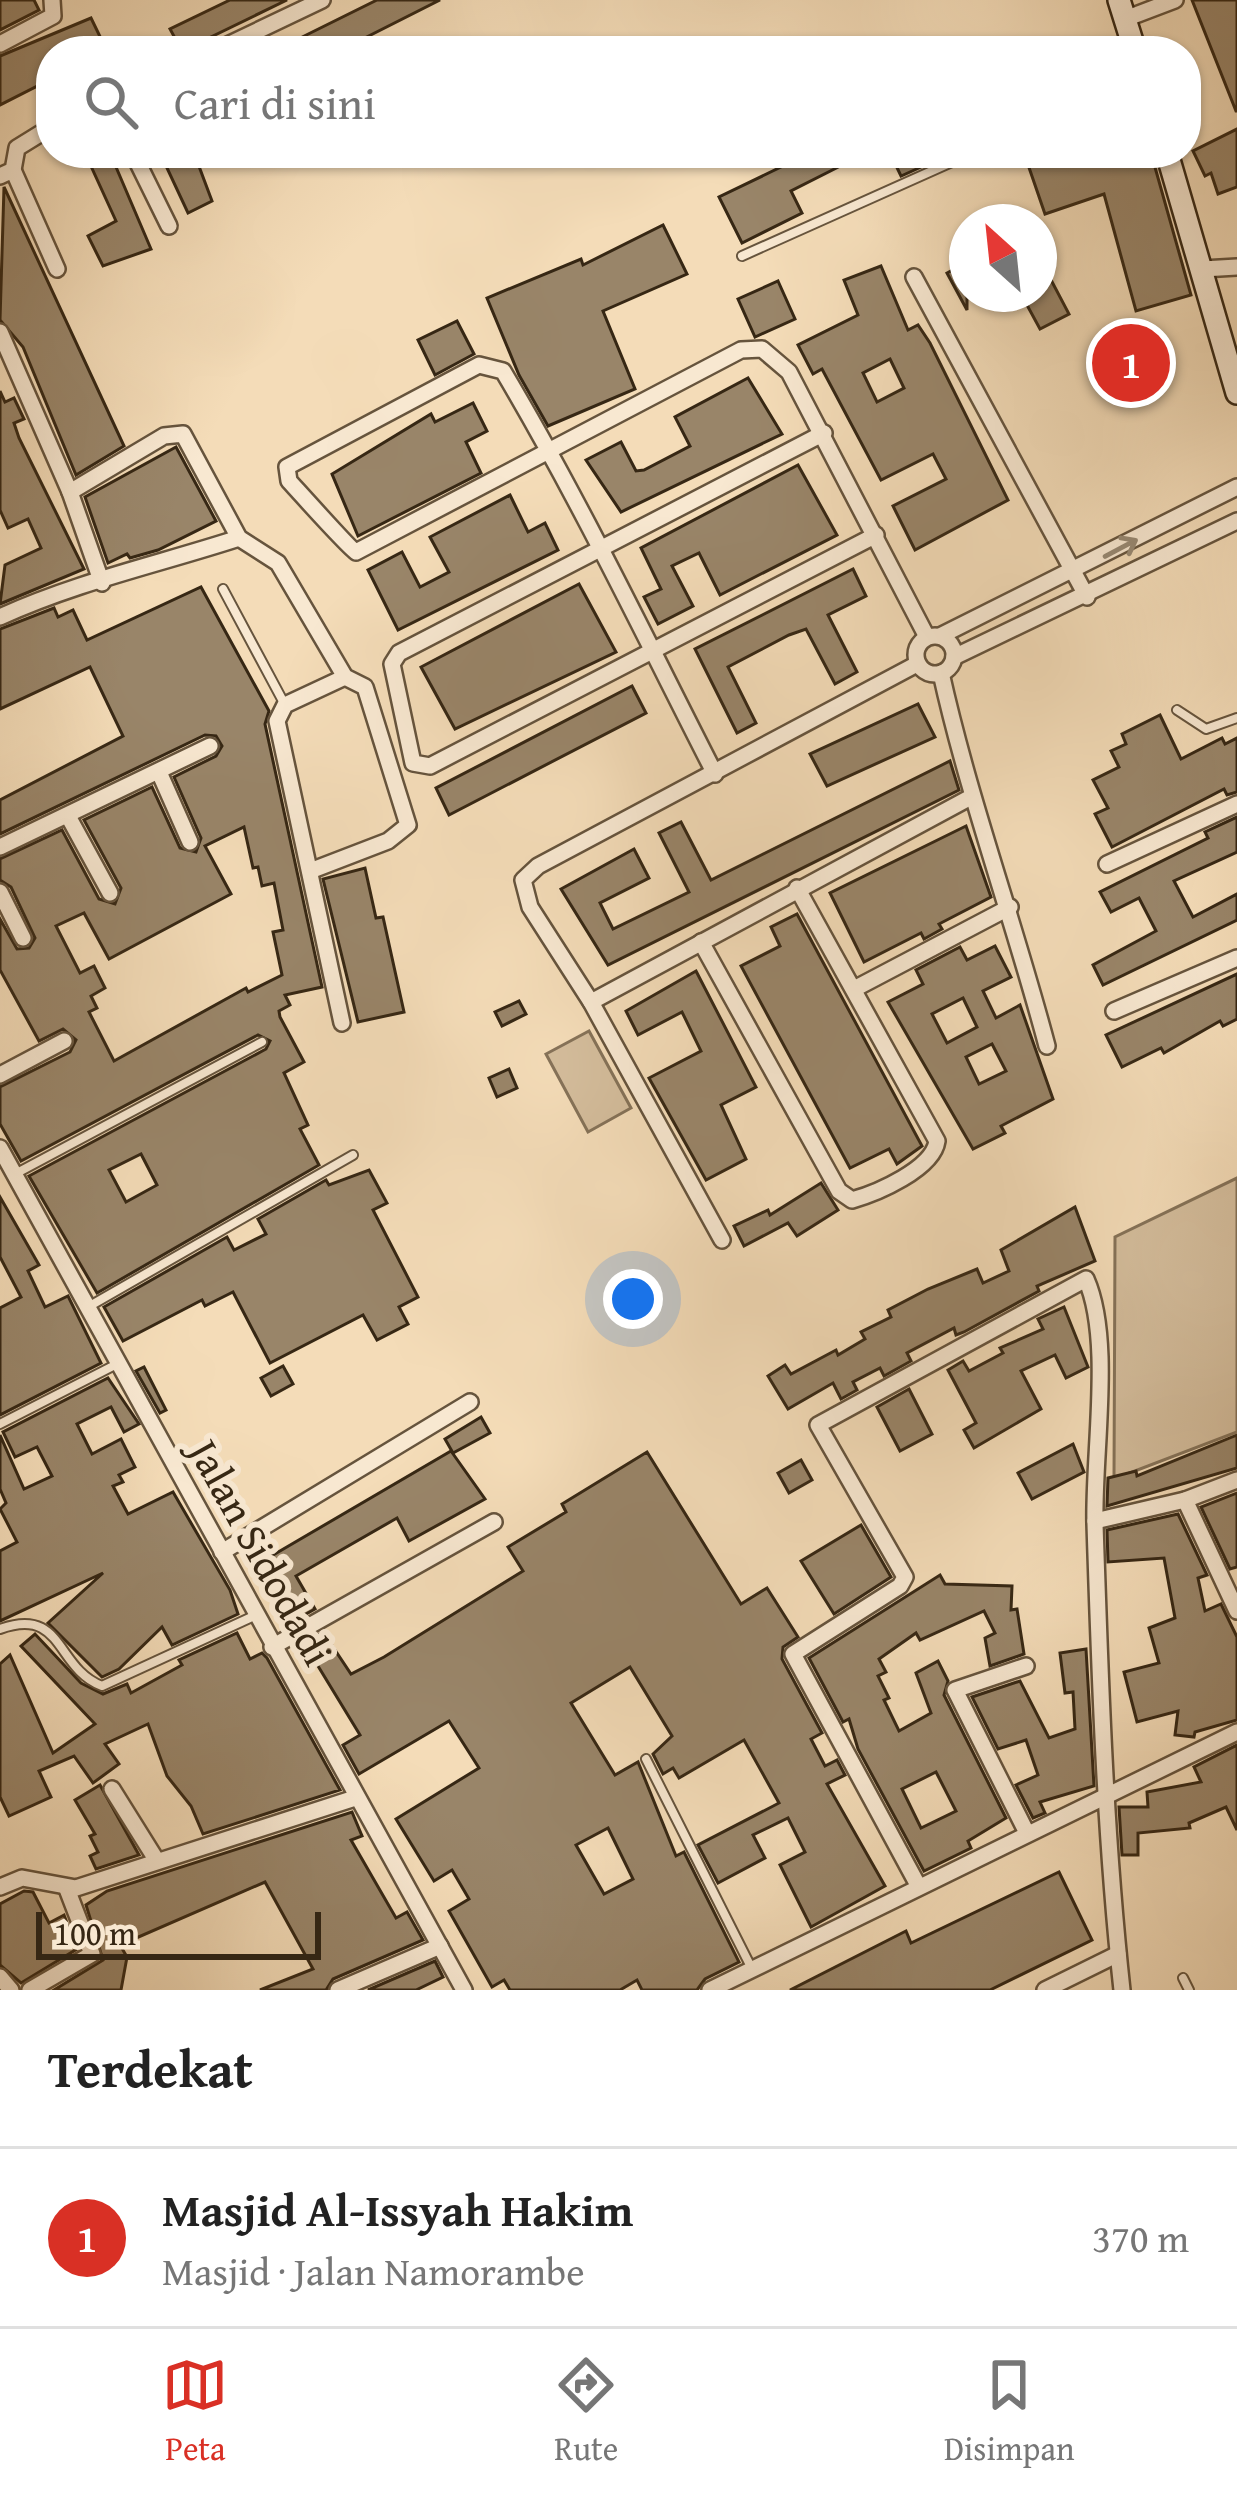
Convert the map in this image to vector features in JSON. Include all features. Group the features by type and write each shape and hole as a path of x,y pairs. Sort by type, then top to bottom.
{"main road":[{"path":"1172,168 1237,393"}],"street":[{"path":"0,44 49,20 55,12 52,0"},
{"path":"246,36 322,0"},
{"path":"1122,9 1175,0"},
{"path":"36,136 17,148 7,173 57,269"},
{"path":"140,168 169,226"},
{"path":"1203,269 1237,267"},
{"path":"914,277 968,386 1088,597"},
{"path":"0,332 70,492 102,583"},
{"path":"716,774 545,454 502,371 485,364 286,470 344,546 356,552 545,454 750,348 770,352 789,372 934,636 950,642 954,657"},
{"path":"70,492 175,432 188,437 238,538 278,563 345,677 360,682 370,696 408,825 388,841 310,871"},
{"path":"824,433 398,653 392,664 413,763 430,766 876,535"},
{"path":"941,673 925,671 917,664 917,646 1075,572 1237,487"},
{"path":"941,673 954,657 1088,597 1237,521"},
{"path":"0,617 60,589 102,583 238,538"},
{"path":"722,1240 590,1002 530,907 522,887 526,874 917,664"},
{"path":"941,673 971,796 1010,907 1047,1046"},
{"path":"342,1023 279,733 284,705 345,677"},
{"path":"0,847 210,746"},
{"path":"159,772 190,842"},
{"path":"590,1002 971,796"},
{"path":"1107,864 1237,804"},
{"path":"68,815 110,893"},
{"path":"701,942 834,1184 852,1200 925,1162 937,1141 797,888"},
{"path":"0,892 22,938"},
{"path":"856,988 1010,907"},
{"path":"1114,1011 1237,958"},
{"path":"0,1076 64,1041"},
{"name":"Jalan Sidodadi","path":"0,1148 464,1990"},
{"path":"919,1887 793,1654 900,1586 905,1577 818,1425 1086,1279 1097,1335 1095,1521 1104,1794 1122,1990"},
{"path":"222,1552 470,1402"},
{"path":"1095,1521 1185,1500 1237,1480"},
{"path":"1185,1500 1237,1611"},
{"path":"272,1647 494,1522"},
{"path":"1026,1666 955,1690 1026,1831"},
{"path":"710,1990 1026,1831 1237,1732"},
{"path":"112,1789 158,1862"},
{"path":"0,1887 22,1878 67,1889 355,1798"},
{"path":"30,1990 92,1954 67,1889"},
{"path":"338,1990 440,1946"},
{"path":"1045,1990 1118,1954"},
{"path":"0,1977 11,1990"}],"lane":[{"path":"742,256 939,168"},
{"path":"223,589 284,705"},
{"path":"1177,710 1206,729 1237,718"},
{"path":"15,1174 262,1042"},
{"path":"87,1307 353,1155"},
{"path":"0,1424 117,1364"},
{"path":"0,1629 34,1622 90,1680 102,1685 254,1616"},
{"path":"646,1759 752,1969"},
{"path":"1183,1978 1189,1990"}],"shaded area":[{"path":"589,1031 631,1108 588,1132 546,1054"},
{"path":"1237,1178 1237,1432 1114,1479 1115,1237"}],"building":[{"path":"0,0 34,0 39,10 0,30"},
{"path":"230,0 287,0 213,36 174,36 170,29"},
{"path":"377,0 440,0 369,36 304,36"},
{"path":"1192,0 1237,0 1237,111 1236,111"},
{"path":"91,18 100,36 48,36"},
{"path":"36,41 36,87 0,105 0,56"},
{"path":"1237,129 1237,187 1218,194 1211,173 1205,176 1201,168 1201,147"},
{"path":"92,168 116,168 151,249 103,266 88,236 116,221"},
{"path":"167,168 200,168 212,201 188,213"},
{"path":"779,168 836,168 791,191 802,213 742,243 719,197"},
{"path":"1029,168 1155,168 1191,295 1136,311 1104,194 1057,210 1057,204 1042,204"},
{"path":"4,187 124,446 76,475 23,347 0,320"},
{"path":"663,225 687,274 603,311 635,389 548,426 519,375 487,298 581,259 583,265"},
{"path":"881,266 908,330 918,325 930,343 1008,500 915,550 893,506 946,479 933,454 881,480 822,369 813,374 798,345 858,315 844,280","holes":["890,359 904,388 877,402 863,373"]},
{"path":"778,281 795,319 755,337 738,299"},
{"path":"1057,291 1069,314 1040,329 1031,312 1057,312"},
{"path":"457,321 474,354 435,375 418,340"},
{"path":"1146,329 1163,378 1115,395 1098,347"},
{"path":"748,378 782,434 621,512 586,460 621,442 636,471 644,470 690,446 675,417"},
{"path":"0,391 5,402 14,398 24,419 14,423 19,438 84,569 0,604 5,565 41,548 28,519 8,528 0,510"},
{"path":"473,403 487,431 466,442 481,473 358,536 332,474 431,414 435,422"},
{"path":"176,447 216,521 158,550 130,558 127,554 108,563 85,497"},
{"path":"798,465 837,535 720,595 699,553 672,566 693,606 658,624 644,597 661,589 641,548"},
{"path":"510,495 528,532 545,523 558,550 398,630 368,570 402,552 420,587 449,572 430,537"},
{"path":"853,569 866,596 828,615 857,672 835,684 806,629 789,635 728,667 756,723 737,733 695,649"},
{"path":"579,584 616,652 455,729 421,667"},
{"path":"201,587 269,711 265,724 322,987 285,995 290,1005 279,1011 304,1062 284,1073 308,1125 300,1129 319,1165 97,1293 29,1176 266,1049 270,1041 258,1035 21,1161 0,1124 0,1087 70,1052 76,1040 63,1029 39,1041 0,970 0,919 17,949 29,948 35,938 11,887 0,880 0,859 62,830 99,899 115,904 121,888 84,820 152,787 180,848 196,852 201,838 174,777 216,756 222,746 216,736 205,735 0,834 0,800 123,736 90,667 0,709 0,629 54,608 58,617 73,610 87,640","holes":["244,827 262,886 274,883 283,930 273,932 282,975 248,992 246,988 114,1061 89,1012 97,1008 91,996 105,988 94,966 80,973 56,926 84,913 109,959 231,894 205,846","141,1154 157,1185 126,1202 109,1170"]},
{"path":"632,686 646,713 449,815 436,788"},
{"path":"918,704 935,737 827,786 810,754"},
{"path":"1160,715 1181,759 1222,738 1225,744 1237,738 1237,792 1227,795 1224,789 1112,847 1095,814 1108,808 1093,780 1119,767 1111,751 1126,744 1122,734"},
{"path":"950,761 959,790 608,965 561,889 634,849 649,878 600,903 613,929 689,892 659,833 681,822 711,880"},
{"path":"1237,817 1237,852 1174,881 1193,917 1237,894 1237,920 1103,985 1093,965 1156,931 1139,898 1111,912 1100,892 1208,838 1205,832"},
{"path":"966,826 991,897 939,924 942,929 924,939 921,933 864,962 830,893"},
{"path":"365,868 376,918 383,917 404,1012 358,1022 323,879"},
{"path":"797,914 922,1146 897,1164 889,1149 850,1168 741,966 780,946 771,927"},
{"path":"995,946 1011,977 983,991 996,1018 1020,1005 1053,1099 1001,1126 1005,1133 973,1149 888,1002 923,984 916,970 960,947 967,960","holes":["963,998 977,1027 947,1043 932,1014","992,1044 1006,1071 979,1084 966,1057"]},
{"path":"696,971 756,1087 721,1105 746,1159 706,1180 649,1078 701,1051 682,1012 638,1035 626,1011"},
{"path":"1237,974 1237,1019 1223,1026 1220,1021 1164,1053 1161,1048 1122,1067 1106,1035"},
{"path":"519,1001 526,1014 502,1026 495,1012"},
{"path":"509,1069 517,1088 497,1097 489,1078"},
{"path":"369,1170 387,1203 373,1210 418,1297 399,1307 408,1324 377,1340 363,1315 270,1363 233,1292 205,1306 202,1300 123,1341 104,1307 227,1237 234,1250 266,1234 258,1219 326,1180 329,1185"},
{"path":"821,1183 838,1210 797,1236 788,1223 744,1246 734,1226 768,1210 770,1215"},
{"path":"0,1197 39,1265 28,1271 45,1307 68,1296 101,1363 0,1415 0,1308 21,1297 0,1257"},
{"path":"1075,1207 1095,1261 1037,1286 1039,1291 964,1332 956,1335 954,1328 907,1353 911,1361 884,1376 880,1368 853,1382 857,1390 841,1399 833,1383 788,1409 768,1376 785,1365 791,1374 836,1350 838,1355 865,1339 861,1332 891,1317 888,1310 928,1289 977,1269 983,1283 1009,1271 1001,1250"},
{"path":"1064,1307 1088,1367 1066,1378 1055,1355 1021,1371 1041,1409 974,1448 964,1430 976,1423 948,1370 963,1361 969,1371 1003,1353 1000,1348 1043,1329 1038,1319"},
{"path":"283,1366 293,1384 271,1396 261,1378"},
{"path":"144,1367 166,1410 160,1413 136,1371"},
{"path":"108,1378 139,1424 124,1432 111,1407 77,1424 92,1454 121,1439 135,1467 119,1475 123,1482 113,1486 128,1514 173,1492 230,1590 238,1614 172,1645 162,1627 119,1669 102,1677 48,1623 103,1573 0,1621 0,1551 17,1542 0,1509 6,1503 0,1489 0,1435 24,1489 52,1476 37,1447 15,1457 3,1432"},
{"path":"909,1389 932,1434 900,1451 877,1407"},
{"path":"481,1417 490,1433 453,1453 445,1439"},
{"path":"1237,1435 1237,1468 1107,1506 1108,1478 1136,1471 1137,1476"},
{"path":"1073,1444 1084,1472 1032,1499 1018,1473"},
{"path":"451,1451 485,1499 409,1541 397,1518 296,1576 315,1609 292,1622 273,1592 284,1586 268,1558"},
{"path":"647,1452 741,1604 767,1588 798,1637 783,1647 782,1659 822,1733 811,1739 825,1766 837,1760 845,1775 827,1784 885,1886 811,1927 780,1865 805,1852 788,1818 753,1835 765,1858 718,1883 698,1845 779,1803 744,1740 679,1778 673,1768 663,1774 653,1754 672,1736 630,1667 571,1703 615,1775 638,1762 676,1856 684,1852 739,1962 705,1979 697,1990 642,1990 637,1980 620,1990 510,1990 504,1980 492,1987 449,1911 469,1899 452,1870 434,1881 396,1819 479,1768 449,1721 359,1774 343,1745 360,1735 304,1643 323,1632 351,1674 384,1657 523,1571 508,1547 566,1512 562,1504","holes":["608,1828 633,1879 604,1894 576,1845"]},
{"path":"801,1460 812,1480 789,1493 778,1473"},
{"path":"1237,1493 1237,1567 1230,1569 1201,1507"},
{"path":"1178,1514 1207,1575 1198,1578 1205,1611 1221,1604 1237,1637 1237,1720 1195,1732 1194,1737 1175,1735 1178,1711 1137,1722 1124,1672 1159,1663 1149,1628 1175,1618 1164,1558 1108,1562 1107,1530"},
{"path":"861,1525 891,1577 834,1614 801,1561"},
{"path":"940,1575 945,1584 1012,1586 1011,1610 1017,1609 1024,1654 990,1666 985,1638 995,1633 984,1611 920,1640 916,1633 879,1659 886,1672 878,1676 899,1731 931,1713 916,1673 938,1661 948,1681 944,1695 1006,1818 968,1841 971,1848 924,1871 858,1749 849,1719 843,1722 809,1658","holes":["936,1772 956,1811 921,1828 902,1789"]},
{"path":"237,1633 250,1659 262,1653 267,1658 340,1790 203,1834 191,1806 167,1776 148,1724 105,1744 119,1764 93,1783 74,1756 39,1771 51,1797 9,1816 0,1797 0,1664 10,1655 53,1753 95,1724 21,1646 35,1634 81,1683 103,1694 127,1684 131,1693 182,1665 179,1660"},
{"path":"1086,1649 1094,1786 1040,1802 1045,1813 1033,1818 1016,1785 1038,1775 1026,1740 998,1749 972,1697 1020,1681 1049,1738 1075,1729 1073,1692 1065,1693 1060,1653"},
{"path":"1237,1745 1237,1830 1226,1807 1189,1823 1190,1828 1138,1833 1138,1855 1122,1855 1119,1807 1148,1807 1147,1792 1201,1782 1194,1767"},
{"path":"100,1785 139,1855 96,1869 90,1856 98,1852 90,1836 95,1834 75,1800"},
{"path":"352,1812 362,1836 351,1840 396,1918 407,1912 423,1940 333,1979 326,1990 260,1990 313,1969 265,1882 120,1945 127,1957 121,1990 54,1990 103,1960 86,1905 107,1891"},
{"path":"1059,1872 1092,1940 990,1990 790,1990 906,1931 911,1943"},
{"path":"24,1891 33,1892 49,1923 64,1915 77,1949 21,1983 0,1965 0,1904"},
{"path":"435,1961 443,1977 416,1990 368,1990"}],"place":[{"name":"Masjid Al-Issyah Hakim","path":"1131,363"}]}
